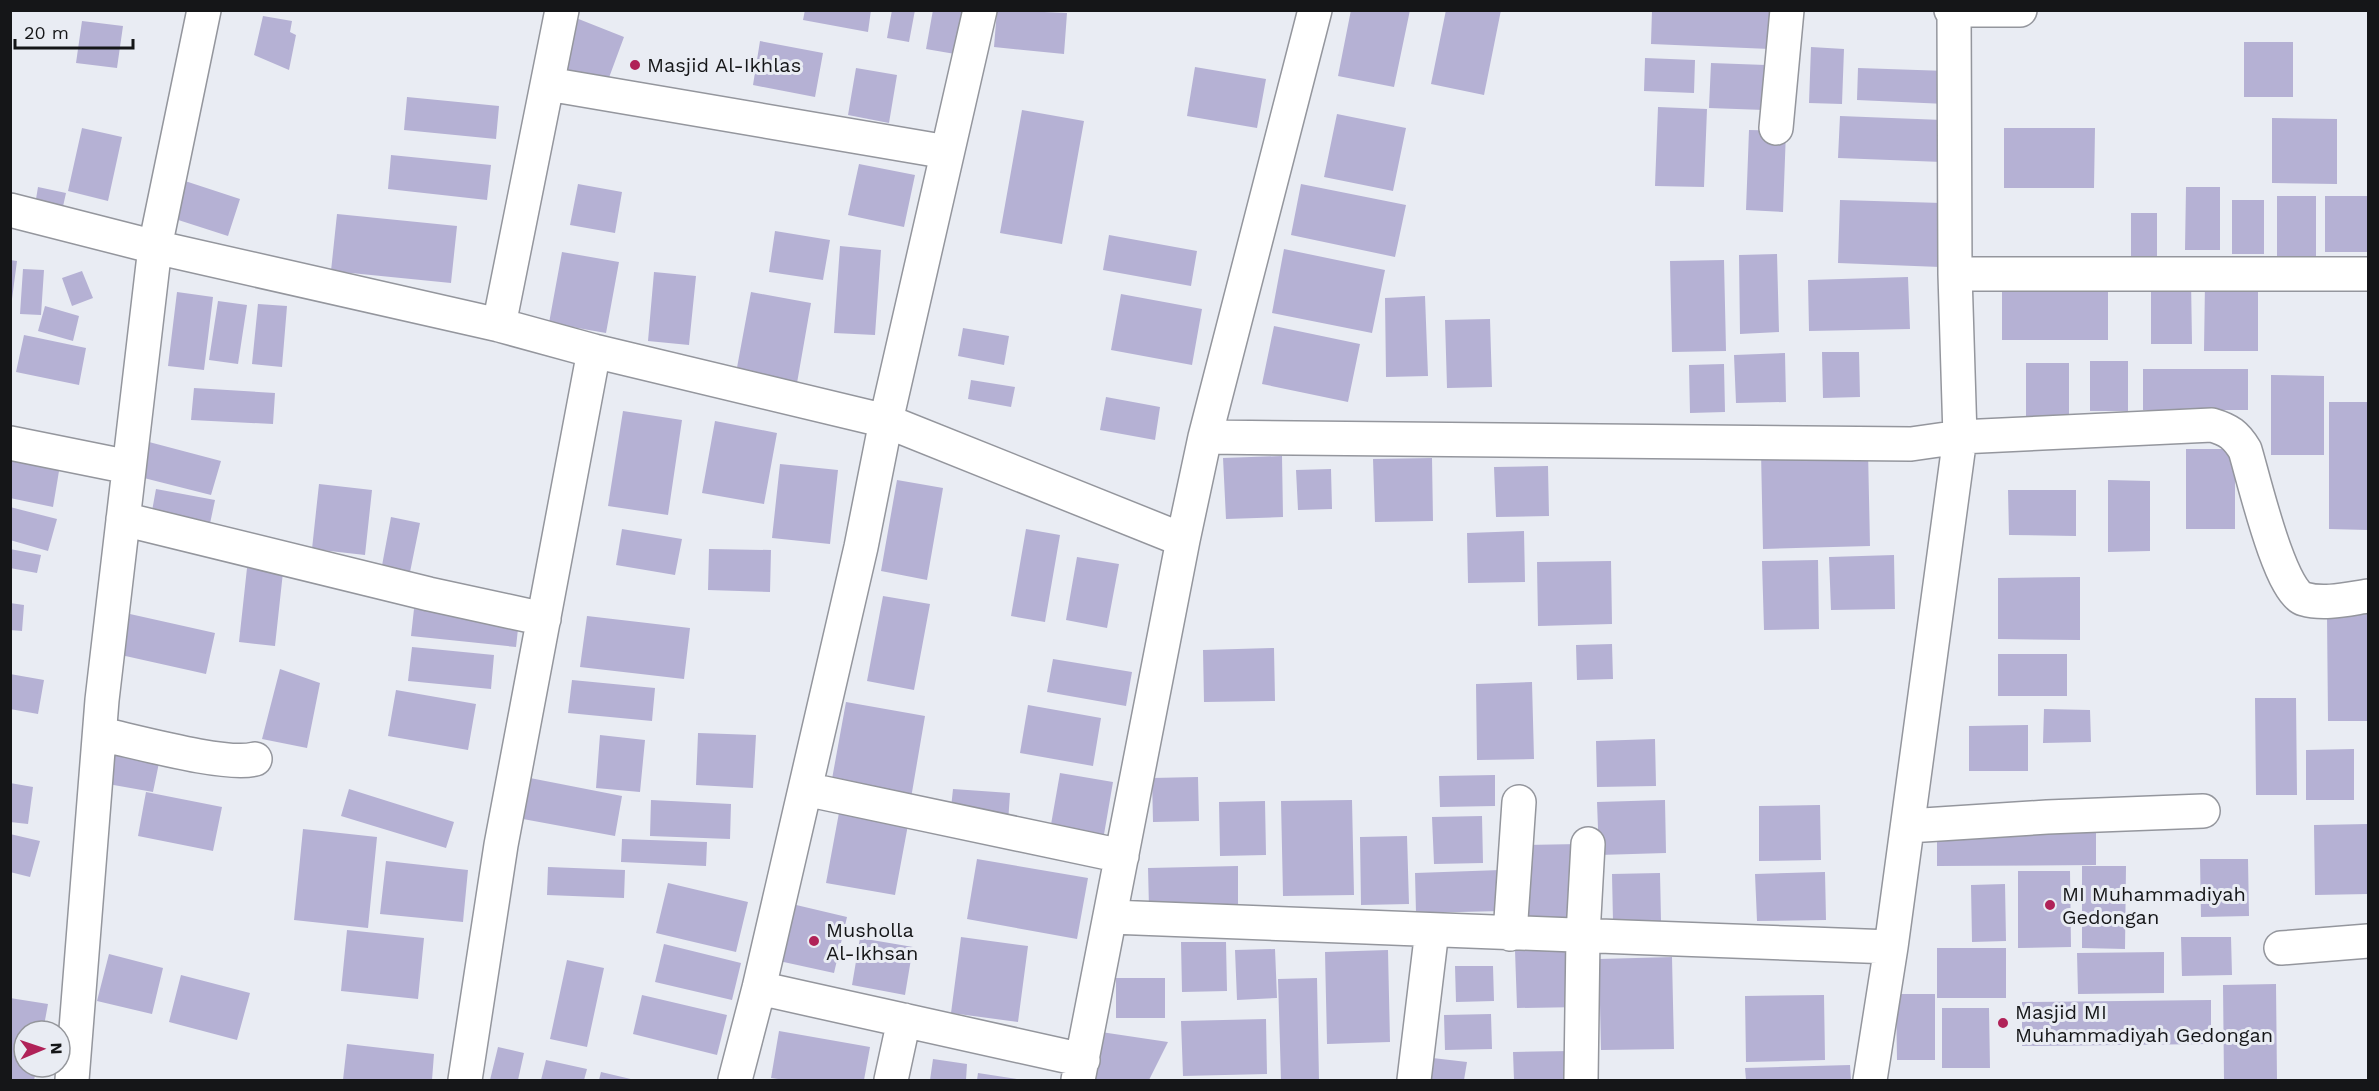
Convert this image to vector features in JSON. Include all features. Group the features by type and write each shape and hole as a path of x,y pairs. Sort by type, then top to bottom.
{"street":[{"path":"72,1080 100,734 155,248 204,10"},
{"path":"499,325 562,10"},
{"path":"735,1080 806,789 861,547 886,420 980,10"},
{"path":"759,988 904,1020 1081,1070 1205,437 1315,10"},
{"path":"1776,128 1788,10"},
{"path":"1870,1080 1908,826 1960,437 1955,274 1953,11 2020,10"},
{"path":"548,84 947,152"},
{"path":"10,210 155,248 499,325 594,351 886,420 1183,540"},
{"path":"1955,274 2368,274"},
{"path":"465,1080 501,845 594,351"},
{"path":"1205,437 1911,444 1960,437 2212,425 2228,429 2238,437 2245,450 2281,570 2291,588 2302,599 2337,601 2368,596"},
{"path":"10,443 129,467"},
{"path":"123,519 429,594 544,619"},
{"path":"100,734 198,755 244,762 255,759"},
{"path":"806,789 1122,856"},
{"path":"1510,934 1519,802"},
{"path":"1908,826 2047,817 2203,811"},
{"path":"1581,1080 1583,935 1588,844"},
{"path":"1111,917 1891,947"},
{"path":"1414,1080 1432,930"},
{"path":"2281,948 2368,941"},
{"path":"891,1080 904,1020"}],"building":[{"path":"805,10 871,10 868,32 803,20"},
{"path":"892,10 915,10 909,42 887,38"},
{"path":"933,10 962,10 955,54 926,49"},
{"path":"997,10 1067,13 1064,54 994,47"},
{"path":"1351,10 1410,10 1394,87 1338,76"},
{"path":"1446,10 1501,10 1484,95 1431,84"},
{"path":"1652,10 1771,10 1770,49 1651,44"},
{"path":"263,16 292,21 290,32 296,35 289,70 254,55"},
{"path":"576,18 624,37 607,83 558,66"},
{"path":"82,21 123,26 117,68 76,63"},
{"path":"760,41 823,53 815,97 753,85"},
{"path":"2244,42 2293,42 2293,97 2244,97"},
{"path":"1811,47 1844,49 1842,104 1809,103"},
{"path":"1645,58 1695,60 1694,93 1644,91"},
{"path":"1711,63 1766,65 1764,110 1709,108"},
{"path":"1195,67 1266,79 1257,128 1187,116"},
{"path":"856,68 897,75 889,123 848,115"},
{"path":"1858,68 1947,71 1946,104 1857,100"},
{"path":"407,97 499,106 496,139 404,130"},
{"path":"1658,107 1707,109 1704,187 1655,186"},
{"path":"1022,110 1084,121 1062,244 1000,233"},
{"path":"1337,114 1406,128 1393,191 1324,177"},
{"path":"1840,116 1943,120 1942,162 1838,158"},
{"path":"2272,118 2337,119 2337,184 2272,183"},
{"path":"82,128 122,137 108,201 68,191"},
{"path":"2004,128 2095,128 2094,188 2004,188"},
{"path":"1749,130 1786,131 1783,212 1746,210"},
{"path":"391,155 491,165 487,200 388,189"},
{"path":"859,164 915,175 904,227 848,215"},
{"path":"182,180 240,199 228,236 169,217"},
{"path":"578,184 622,192 615,233 570,225"},
{"path":"1301,184 1406,205 1395,257 1291,235"},
{"path":"38,187 66,193 62,211 35,205"},
{"path":"2186,187 2220,187 2220,250 2185,250"},
{"path":"2277,196 2316,196 2316,256 2277,256"},
{"path":"2325,196 2368,196 2368,252 2325,252"},
{"path":"1840,200 1942,203 1940,267 1838,263"},
{"path":"2232,200 2264,200 2264,254 2232,254"},
{"path":"2131,213 2157,213 2157,265 2131,265"},
{"path":"337,214 457,226 451,283 331,271"},
{"path":"775,231 830,240 823,280 769,272"},
{"path":"1109,235 1197,251 1191,286 1103,270"},
{"path":"840,246 881,250 875,335 834,333"},
{"path":"1284,249 1385,270 1372,333 1272,313"},
{"path":"562,252 619,262 606,333 549,323"},
{"path":"1777,254 1779,332 1740,334 1739,255"},
{"path":"10,260 17,261 12,299 10,299"},
{"path":"1724,260 1726,351 1672,352 1670,261"},
{"path":"23,269 44,270 41,315 20,314"},
{"path":"82,271 93,298 72,306 62,278"},
{"path":"654,272 696,276 689,345 648,341"},
{"path":"1908,277 1910,329 1809,331 1808,280"},
{"path":"2151,279 2191,279 2192,344 2151,344"},
{"path":"2205,282 2258,282 2258,351 2204,351"},
{"path":"2002,287 2108,287 2108,340 2002,340"},
{"path":"177,292 213,297 204,370 168,366"},
{"path":"751,292 811,303 797,383 736,373"},
{"path":"1121,294 1202,309 1192,365 1111,350"},
{"path":"1425,296 1428,376 1386,377 1385,298"},
{"path":"218,301 247,305 238,364 209,360"},
{"path":"258,304 287,306 282,367 252,364"},
{"path":"45,306 79,316 73,341 38,331"},
{"path":"1490,319 1492,387 1447,388 1445,320"},
{"path":"1274,326 1360,344 1348,402 1262,384"},
{"path":"963,328 1009,336 1004,365 958,356"},
{"path":"24,335 86,348 79,385 16,372"},
{"path":"1822,352 1859,352 1860,397 1823,398"},
{"path":"1785,353 1786,402 1736,403 1734,355"},
{"path":"2090,361 2128,361 2128,411 2090,411"},
{"path":"2026,363 2069,363 2069,421 2026,421"},
{"path":"1724,364 1725,412 1690,413 1689,365"},
{"path":"2143,369 2248,369 2248,410 2143,410"},
{"path":"2271,375 2324,376 2324,455 2271,455"},
{"path":"971,380 1015,387 1011,407 968,399"},
{"path":"194,388 275,393 273,424 191,420"},
{"path":"1106,397 1160,407 1155,440 1100,430"},
{"path":"2329,402 2368,402 2368,530 2329,529"},
{"path":"623,411 682,420 668,515 608,506"},
{"path":"715,421 777,433 764,504 702,493"},
{"path":"149,442 221,461 211,495 140,477"},
{"path":"10,449 61,459 53,507 10,498"},
{"path":"2186,449 2235,449 2235,529 2186,529"},
{"path":"1868,450 1870,546 1763,549 1761,452"},
{"path":"1282,456 1283,517 1226,519 1223,458"},
{"path":"1432,458 1433,521 1375,522 1373,459"},
{"path":"780,464 838,470 830,544 772,538"},
{"path":"1548,466 1549,516 1496,517 1494,467"},
{"path":"1331,469 1332,509 1298,510 1296,470"},
{"path":"897,480 943,488 927,580 881,571"},
{"path":"2108,480 2150,481 2150,551 2108,552"},
{"path":"319,484 372,490 365,555 312,549"},
{"path":"156,489 215,500 208,533 150,522"},
{"path":"2008,490 2076,490 2076,536 2009,535"},
{"path":"10,507 57,519 48,551 10,540"},
{"path":"391,517 420,523 409,577 381,571"},
{"path":"622,529 682,539 675,575 616,565"},
{"path":"1026,529 1060,535 1045,622 1011,616"},
{"path":"1524,531 1525,582 1468,583 1467,533"},
{"path":"10,549 41,555 37,573 10,568"},
{"path":"709,549 771,550 770,592 708,590"},
{"path":"1894,555 1895,609 1831,610 1829,557"},
{"path":"1077,557 1119,564 1107,628 1066,620"},
{"path":"1818,560 1819,629 1764,630 1762,561"},
{"path":"1611,561 1612,624 1538,626 1537,562"},
{"path":"247,568 283,572 275,646 239,642"},
{"path":"2080,577 2080,640 1998,639 1998,578"},
{"path":"883,596 930,604 914,690 867,681"},
{"path":"10,603 24,605 22,631 10,630"},
{"path":"414,609 519,620 516,647 411,636"},
{"path":"121,612 215,633 206,674 112,653"},
{"path":"2368,614 2368,721 2328,721 2327,615"},
{"path":"587,616 690,628 684,679 580,667"},
{"path":"1612,644 1613,679 1577,680 1576,645"},
{"path":"412,647 494,655 491,689 408,681"},
{"path":"1274,648 1275,701 1204,702 1203,650"},
{"path":"1998,654 2067,654 2067,696 1998,696"},
{"path":"1053,659 1132,672 1126,706 1047,692"},
{"path":"280,669 320,683 307,748 262,739"},
{"path":"10,674 44,680 38,714 10,709"},
{"path":"572,680 655,688 652,721 568,713"},
{"path":"1532,682 1534,759 1477,760 1476,684"},
{"path":"396,690 476,704 468,750 388,736"},
{"path":"2255,698 2296,698 2297,795 2256,795"},
{"path":"846,702 925,716 910,804 830,790"},
{"path":"1028,705 1101,718 1093,766 1020,753"},
{"path":"2044,709 2090,710 2091,742 2043,743"},
{"path":"2028,725 2028,771 1969,771 1969,726"},
{"path":"698,733 756,735 753,788 696,785"},
{"path":"600,735 645,740 640,792 596,788"},
{"path":"1655,739 1656,786 1597,787 1596,741"},
{"path":"2354,749 2354,800 2306,800 2306,750"},
{"path":"114,750 160,758 153,792 108,784"},
{"path":"1060,773 1113,782 1102,846 1049,836"},
{"path":"1495,775 1495,806 1440,807 1439,776"},
{"path":"1198,777 1199,821 1153,822 1152,778"},
{"path":"530,778 622,796 615,836 523,819"},
{"path":"10,783 33,787 28,824 10,822"},
{"path":"349,789 454,822 446,848 341,816"},
{"path":"953,789 1010,793 1008,823 950,818"},
{"path":"146,792 222,807 213,851 138,836"},
{"path":"651,800 731,804 730,839 650,836"},
{"path":"1352,800 1354,895 1283,896 1281,801"},
{"path":"1665,800 1666,853 1599,855 1597,802"},
{"path":"1265,801 1266,855 1220,856 1219,802"},
{"path":"841,802 910,814 895,895 826,883"},
{"path":"1820,805 1821,860 1759,861 1759,806"},
{"path":"1482,816 1483,863 1434,864 1432,817"},
{"path":"2368,824 2368,894 2315,895 2314,825"},
{"path":"2096,825 2096,865 1937,866 1937,826"},
{"path":"303,829 377,837 368,928 294,920"},
{"path":"10,834 40,841 30,877 10,872"},
{"path":"1407,836 1409,904 1361,905 1360,837"},
{"path":"622,839 707,842 706,866 621,862"},
{"path":"1580,844 1582,927 1524,929 1522,845"},
{"path":"977,859 1088,878 1077,939 967,919"},
{"path":"2200,859 2248,859 2249,916 2201,917"},
{"path":"386,861 468,870 463,922 380,914"},
{"path":"1238,866 1238,905 1149,908 1148,868"},
{"path":"2082,866 2126,866 2125,949 2082,948"},
{"path":"548,867 625,870 624,898 547,895"},
{"path":"1501,870 1502,911 1416,913 1415,873"},
{"path":"2018,871 2070,871 2071,947 2018,948"},
{"path":"1825,872 1826,920 1757,921 1755,874"},
{"path":"1660,873 1661,921 1613,922 1612,874"},
{"path":"668,883 748,902 736,952 656,933"},
{"path":"2005,884 2006,941 1972,942 1971,885"},
{"path":"792,904 847,917 834,973 779,961"},
{"path":"347,930 424,938 418,999 341,991"},
{"path":"961,937 1028,946 1018,1022 951,1013"},
{"path":"2181,937 2231,937 2232,975 2182,976"},
{"path":"860,938 913,947 905,995 852,985"},
{"path":"1181,942 1226,942 1227,991 1182,992"},
{"path":"664,944 741,963 732,1000 655,982"},
{"path":"1937,948 2006,948 2006,998 1937,998"},
{"path":"1275,949 1277,998 1237,1000 1235,950"},
{"path":"1581,949 1582,1007 1517,1008 1515,950"},
{"path":"1388,950 1390,1042 1327,1044 1325,952"},
{"path":"2164,952 2164,993 2078,994 2077,953"},
{"path":"109,954 163,968 152,1014 97,1001"},
{"path":"1672,957 1674,1049 1601,1050 1599,959"},
{"path":"567,960 604,968 587,1047 550,1039"},
{"path":"1455,966 1493,966 1494,1001 1456,1002"},
{"path":"181,975 250,993 237,1040 169,1022"},
{"path":"1116,978 1165,978 1165,1018 1116,1018"},
{"path":"1317,978 1319,1080 1281,1080 1278,979"},
{"path":"2276,984 2277,1080 2224,1080 2223,985"},
{"path":"1896,994 1935,994 1935,1060 1897,1060"},
{"path":"642,995 727,1015 717,1055 633,1034"},
{"path":"1824,995 1825,1060 1746,1062 1745,996"},
{"path":"10,998 48,1004 45,1019 12,1019 12,1079 34,1079 10,1080"},
{"path":"2211,1000 2211,1044 2022,1046 2022,1002"},
{"path":"1942,1008 1989,1008 1990,1068 1942,1068"},
{"path":"1491,1014 1492,1049 1445,1050 1444,1015"},
{"path":"1266,1019 1267,1074 1183,1076 1181,1021"},
{"path":"779,1031 870,1047 864,1080 771,1078"},
{"path":"1101,1032 1168,1042 1149,1080 1094,1080"},
{"path":"347,1044 434,1054 432,1080 343,1080"},
{"path":"498,1047 524,1053 518,1080 490,1080"},
{"path":"1571,1051 1571,1080 1514,1080 1513,1052"},
{"path":"1424,1057 1467,1062 1464,1080 1421,1080"},
{"path":"933,1059 967,1064 966,1080 930,1080"},
{"path":"546,1060 587,1069 584,1080 541,1080"},
{"path":"1850,1065 1851,1080 1746,1080 1745,1068"},
{"path":"601,1072 635,1080 599,1080"},
{"path":"978,1073 1017,1079 1017,1080 977,1080"}],"place":[{"name":"Masjid Al-Ikhlas","path":"635,65"},
{"name":"MI Muhammadiyah Gedongan","path":"2050,905"},
{"name":"Musholla Al-Ikhsan","path":"814,941"},
{"name":"Masjid MI Muhammadiyah Gedongan","path":"2003,1023"}]}
